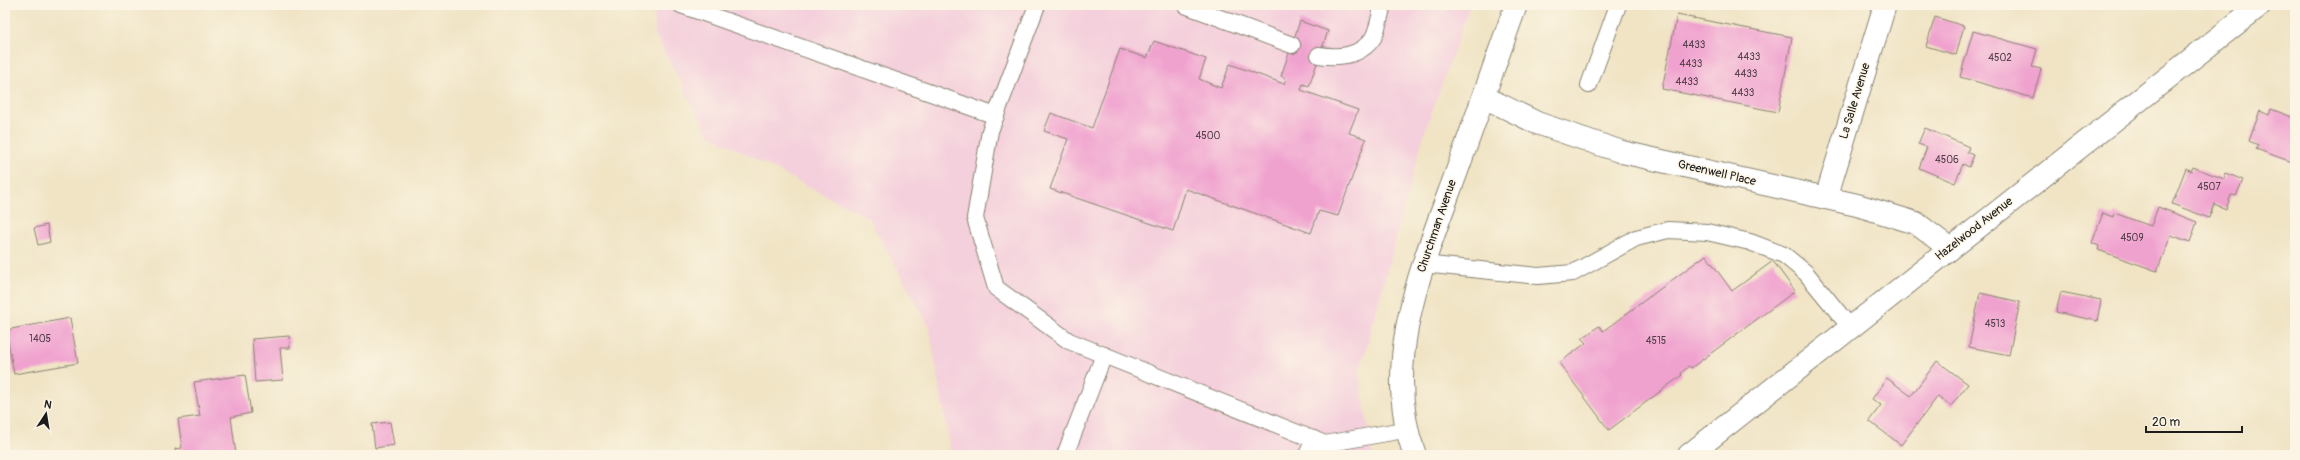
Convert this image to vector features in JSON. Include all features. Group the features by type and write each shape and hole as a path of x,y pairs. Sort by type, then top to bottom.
{"street":[{"name":"Churchman Avenue","path":"1416,455 1403,398 1402,373 1412,300 1423,264 1516,5"},
{"name":"La Salle Avenue","path":"1826,198 1885,5"},
{"name":"Hazelwood Avenue","path":"1692,455 1949,248 2260,5"},
{"name":"Greenwell Place","path":"1484,97 1537,123 1622,152 1826,198 1916,223 1949,248"}],"lane":[{"path":"681,5 996,116"},
{"path":"1037,5 990,131 974,218 996,288 1069,341 1325,444 1409,429"},
{"path":"1184,5 1292,45"},
{"path":"1320,55 1339,58 1358,52 1372,38 1383,5"},
{"path":"1588,85 1618,5"},
{"path":"1423,264 1538,276 1573,273 1636,238 1668,230 1706,232 1750,242 1784,255 1806,273 1850,327"},
{"path":"1065,455 1104,355"},
{"path":"1307,455 1314,439"}],"shaded area":[{"path":"654,5 1470,5 1424,134 1359,375 1373,455 951,455 929,326 869,218 709,135 655,35"}],"building":[{"path":"1677,15 1792,37 1778,112 1662,89"},
{"path":"1935,17 1964,26 1956,55 1926,46"},
{"path":"1300,21 1328,31 1309,86 1303,84 1301,90 1358,110 1349,133 1366,139 1338,216 1319,211 1311,233 1186,189 1173,231 1050,189 1068,139 1044,131 1051,113 1092,128 1120,49 1147,58 1154,41 1206,59 1199,79 1221,88 1230,64 1284,84 1286,78 1281,76"},
{"path":"1973,31 2037,49 2032,67 2041,69 2033,98 1960,77"},
{"path":"2271,109 2295,118 2295,163 2256,149 2258,145 2249,141 2260,111 2269,115"},
{"path":"1925,128 1969,147 1967,152 1974,155 1969,167 1963,164 1955,183 1919,168 1927,147 1918,144"},
{"path":"2193,167 2224,179 2226,173 2243,180 2236,196 2231,195 2226,209 2214,204 2209,218 2172,204 2186,168 2191,171"},
{"path":"2158,207 2197,222 2190,242 2171,235 2157,271 2098,250 2099,246 2092,243 2103,213 2113,217 2114,213 2151,226"},
{"path":"47,225 50,242 38,245 34,228"},
{"path":"1706,255 1732,291 1773,261 1795,291 1691,368 1689,366 1681,373 1682,375 1609,430 1559,363 1586,343 1582,339 1584,337 1599,326 1603,331"},
{"path":"2061,292 2101,300 2097,321 2056,312"},
{"path":"1980,293 2020,302 2009,355 1969,347"},
{"path":"70,318 78,363 14,374 6,330"},
{"path":"289,336 290,348 280,348 283,380 255,382 252,339"},
{"path":"1937,361 1968,384 1951,406 1938,396 1901,445 1869,421 1881,405 1872,399 1887,378 1911,396"},
{"path":"245,375 251,413 231,417 236,455 176,455 175,449 182,448 178,419 200,416 194,382"},
{"path":"390,422 394,445 375,448 372,424"}]}
